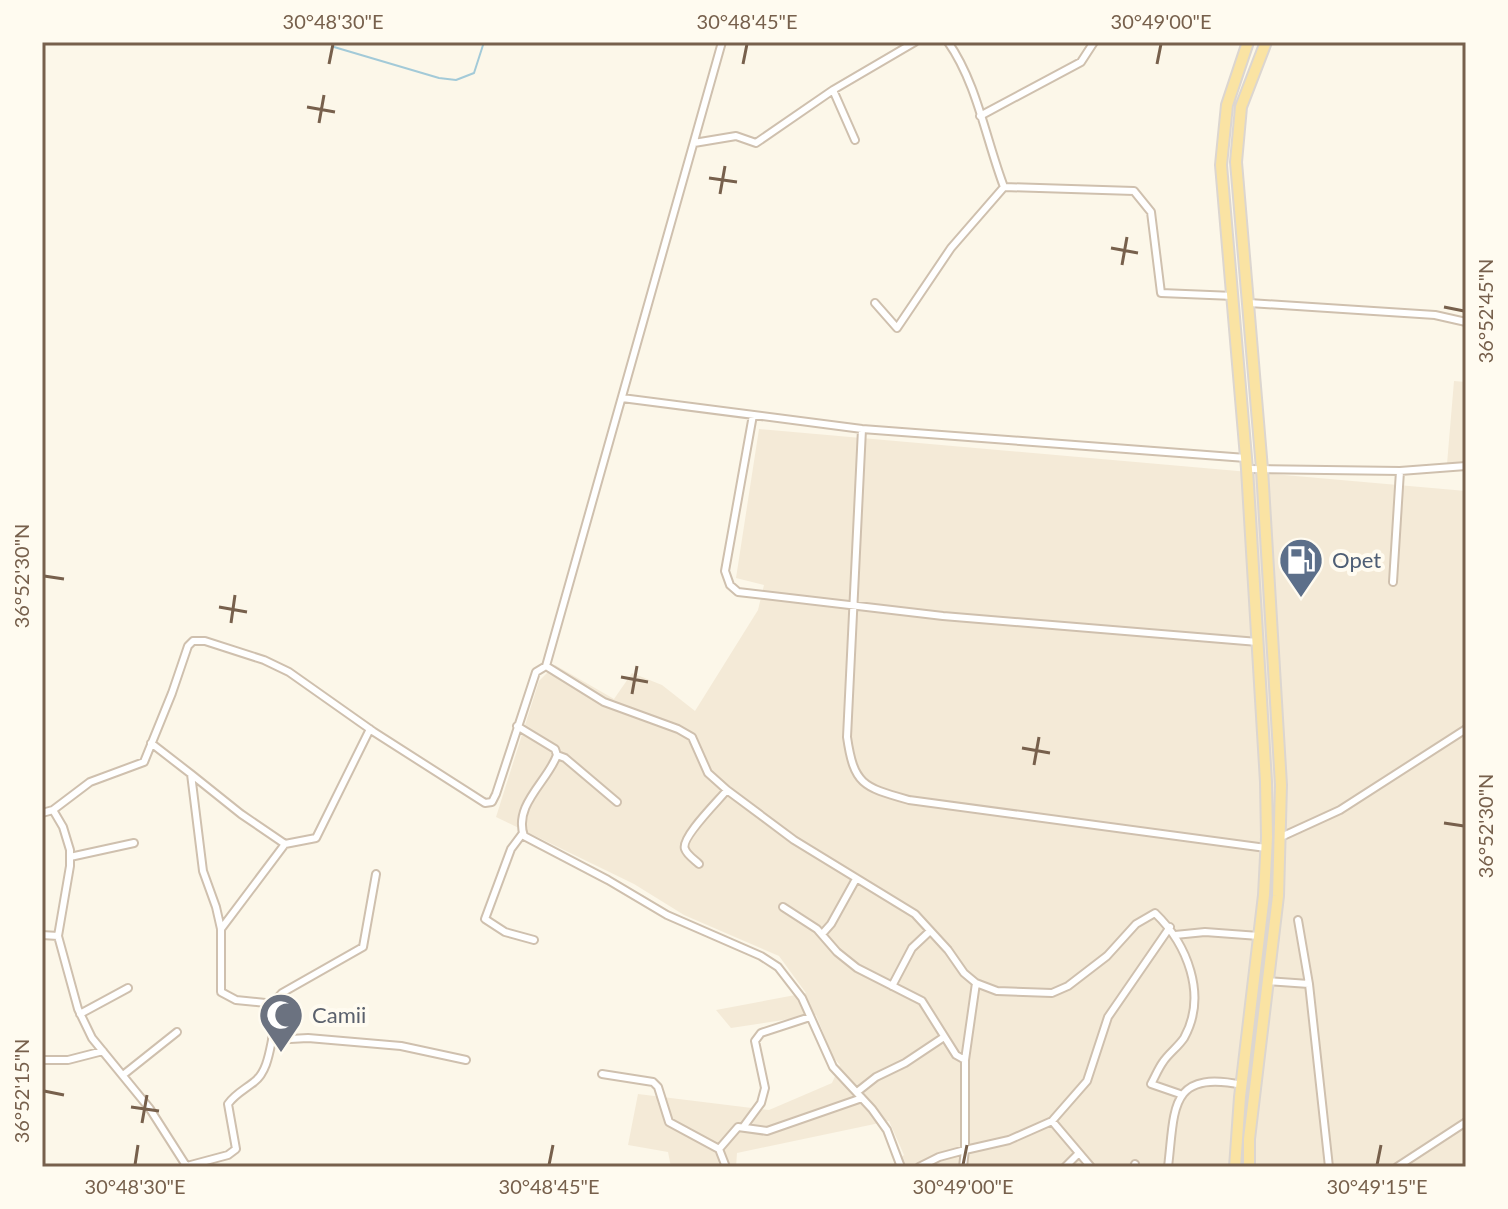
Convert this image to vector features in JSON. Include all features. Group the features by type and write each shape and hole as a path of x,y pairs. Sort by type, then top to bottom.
{"main road":[{"path":"1235,1167 1266,848 1266,782 1258,642 1234,296 1221,165 1227,105 1248,42"},
{"path":"1249,1167 1249,1139 1278,896 1281,785 1262,469 1236,162 1237,131 1249,81 1266,42"}],"street":[{"path":"42,813 53,810 90,782 144,762 188,646 193,641 205,641 264,660 289,672 485,803 492,802 536,672 546,666 722,42"},
{"path":"693,143 736,136 756,143 833,90 915,42"},
{"path":"948,42 973,92 1004,187"},
{"path":"980,116 1081,62 1094,42"},
{"path":"833,90 855,140"},
{"path":"1004,187 1134,191 1151,212 1161,293 1234,296"},
{"path":"875,303 897,328 951,248 1004,187"},
{"path":"1249,303 1435,315 1466,322"},
{"path":"622,398 862,429 1246,464 1262,469 1400,471 1466,466"},
{"path":"753,415 725,571 730,585 738,592 852,606 1258,642"},
{"path":"862,429 847,737 851,765 857,776 869,785 909,800 1266,848"},
{"path":"1393,582 1400,471"},
{"path":"546,666 604,702 692,737 708,773 727,790 794,840 915,914 976,983 997,991 1052,993 1068,986 1107,956 1136,924 1155,913 1175,935 1187,958 1194,984 1193,1005 1183,1040 1163,1062 1151,1084 1180,1094"},
{"path":"517,726 555,749 557,755"},
{"path":"221,929 285,844 316,838 370,729"},
{"path":"1281,837 1340,810 1466,729"},
{"path":"151,743 241,814 285,844"},
{"path":"557,755 565,758 617,802"},
{"path":"534,940 505,932 485,919 511,849 523,833 530,798 557,755"},
{"path":"191,774 203,871 221,929 221,992 236,1000 275,1004"},
{"path":"699,864 685,851 684,843 727,790"},
{"path":"53,810 63,827 70,857 58,936 80,1014 92,1038 150,1109 187,1167 228,1155 236,1149 228,1104 235,1094 257,1080 266,1066 275,1004 282,993 363,947 376,874"},
{"path":"523,833 527,839 608,880 667,915 769,961 792,982 827,1059 887,1130 901,1167"},
{"path":"70,857 134,843"},
{"path":"823,933 856,879"},
{"path":"783,907 823,933 849,963 922,1001 956,1055 965,1060"},
{"path":"1298,920 1309,984 1329,1167"},
{"path":"919,1167 939,1157 1009,1140 1052,1121 1087,1081 1108,1017 1170,927"},
{"path":"892,986 912,948 930,931"},
{"path":"1175,935 1205,932 1259,936"},
{"path":"42,935 58,936"},
{"path":"1268,981 1309,984"},
{"path":"963,1167 965,1060 976,983"},
{"path":"80,1014 128,988"},
{"path":"719,1149 733,1131 744,1126 761,1103 765,1088 755,1041 757,1036 810,1017"},
{"path":"123,1075 177,1032"},
{"path":"744,1126 758,1132 767,1131 860,1095 881,1073 905,1063 944,1037"},
{"path":"272,1040 308,1038 401,1046 466,1060"},
{"path":"42,1060 68,1060 103,1051"},
{"path":"602,1074 653,1082 658,1087 669,1122 719,1149 726,1167"},
{"path":"1168,1167 1180,1094 1206,1082 1242,1085"},
{"path":"1052,1121 1091,1167"},
{"path":"1397,1167 1466,1122"},
{"path":"1065,1167 1079,1153"}],"shaded area":[{"path":"1454,381 1466,382 1466,463 1447,464"},
{"path":"759,429 1466,491 1466,1167 889,1167 904,1155 889,1121 737,1153 736,1167 671,1167 668,1152 628,1145 638,1094 769,1110 832,1083 840,1065 833,1057 816,1015 731,1028 716,1010 806,993 779,956 684,915 634,884 496,817 539,681 555,665 614,699 632,673 662,685 695,711 758,610 764,585 736,578"}],"waterway":[{"path":"334,47 439,78 456,80 474,73 484,42"}],"place":[{"name":"Opet","path":"1301,599"},
{"name":"Camii","path":"281,1054"}]}
